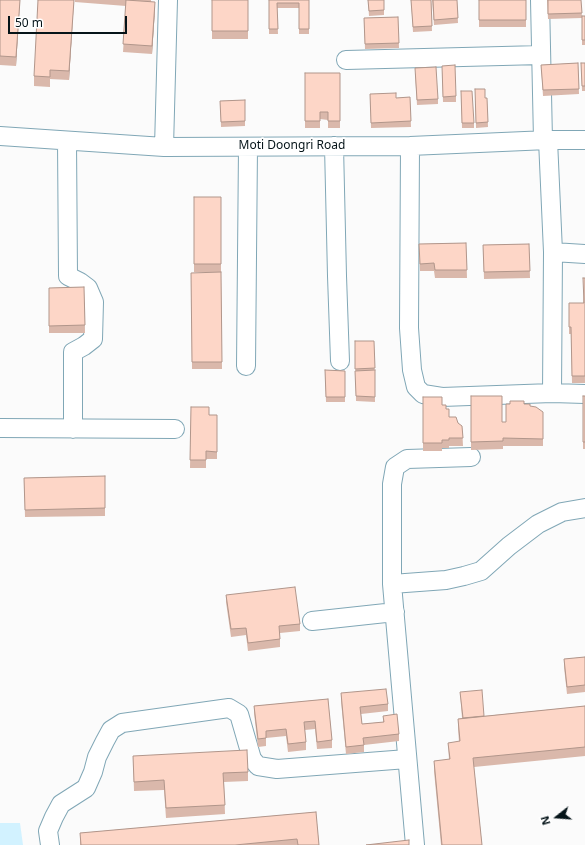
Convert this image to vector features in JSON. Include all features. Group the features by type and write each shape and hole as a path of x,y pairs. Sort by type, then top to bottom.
{"street":[{"path":"164,148 168,0"},
{"path":"540,0 545,140 553,252 552,393"},
{"path":"346,60 541,55"},
{"name":"Moti Doongri Road","path":"0,136 164,148 410,146 545,140 585,140"},
{"path":"67,141 68,276 88,288 94,302 93,339 84,346 72,352 72,428"},
{"path":"334,146 340,361"},
{"path":"410,146 409,328 412,370 416,387 423,394 442,397 552,393 585,394"},
{"path":"246,366 248,147"},
{"path":"553,252 585,254"},
{"path":"0,428 175,428"},
{"path":"415,845 392,584 392,484 395,467 407,459 471,457"},
{"path":"392,584 446,580 481,571 509,546 538,524 562,512 585,508"},
{"path":"312,621 395,612"},
{"path":"50,845 48,831 61,804 86,788 93,772 97,757 111,730 122,723 229,708 239,714 252,759 258,766 277,769 407,758"}],"shaded area":[{"path":"0,823 20,823 23,845 0,845"}],"building":[{"path":"0,0 20,0 16,57 0,56"},
{"path":"38,0 74,0 69,71 50,70 50,77 34,76"},
{"path":"126,0 155,2 152,46 123,44"},
{"path":"212,0 248,0 248,31 212,31"},
{"path":"269,0 309,0 309,29 299,29 299,3 277,3 278,29 269,29"},
{"path":"368,0 384,0 384,10 369,11"},
{"path":"411,0 431,0 432,26 413,27"},
{"path":"433,0 457,0 458,18 434,20"},
{"path":"479,0 526,0 526,20 479,20"},
{"path":"548,0 581,0 582,13 548,14"},
{"path":"582,16 585,16 585,40 582,40"},
{"path":"398,17 399,43 365,44 364,18"},
{"path":"578,63 579,89 543,90 541,65"},
{"path":"581,63 585,63 585,86 582,86"},
{"path":"455,65 456,96 443,97 442,66"},
{"path":"436,67 438,99 417,100 415,68"},
{"path":"305,73 340,73 340,121 328,121 328,112 320,112 320,121 305,121"},
{"path":"475,89 485,89 488,122 476,123"},
{"path":"461,91 472,91 474,123 462,123"},
{"path":"396,93 396,98 410,97 411,121 371,123 370,94"},
{"path":"245,100 245,121 221,122 220,101"},
{"path":"194,197 221,197 221,264 194,264"},
{"path":"466,243 467,270 435,270 434,263 420,264 419,244"},
{"path":"529,244 530,271 484,272 483,245"},
{"path":"221,272 222,362 192,362 191,273"},
{"path":"583,278 585,278 585,376 572,376 569,303 584,303"},
{"path":"84,287 85,325 49,326 49,288"},
{"path":"355,341 374,341 375,368 355,369"},
{"path":"325,370 345,371 345,397 326,397"},
{"path":"375,370 375,397 356,396 355,371"},
{"path":"471,396 502,396 502,422 506,422 506,404 510,404 510,401 524,401 524,404 530,404 530,406 536,407 543,412 543,439 503,438 503,441 471,442"},
{"path":"583,396 585,396 585,442 583,442"},
{"path":"423,397 442,397 442,405 446,405 446,409 449,409 449,417 456,417 458,423 462,426 463,438 449,438 449,440 442,440 442,443 423,443"},
{"path":"191,407 209,407 209,415 217,415 217,452 206,451 206,460 190,460"},
{"path":"105,476 105,508 25,510 24,478"},
{"path":"295,587 300,624 279,626 280,639 248,643 246,628 231,629 226,595"},
{"path":"585,657 585,685 567,687 564,659"},
{"path":"386,689 388,704 360,707 362,724 384,722 383,716 397,714 399,734 363,738 364,745 346,747 341,693"},
{"path":"482,690 484,716 463,718 460,692"},
{"path":"328,699 332,740 317,742 315,721 304,722 306,742 288,744 286,729 266,731 266,738 258,739 254,706"},
{"path":"585,706 585,747 473,758 482,845 442,845 434,761 450,759 448,743 460,741 458,719"},
{"path":"247,750 248,772 223,773 225,805 166,808 164,780 134,782 133,756"},
{"path":"316,812 319,845 298,845 297,839 235,845 81,845 80,833"},
{"path":"409,840 409,845 366,845"}]}
